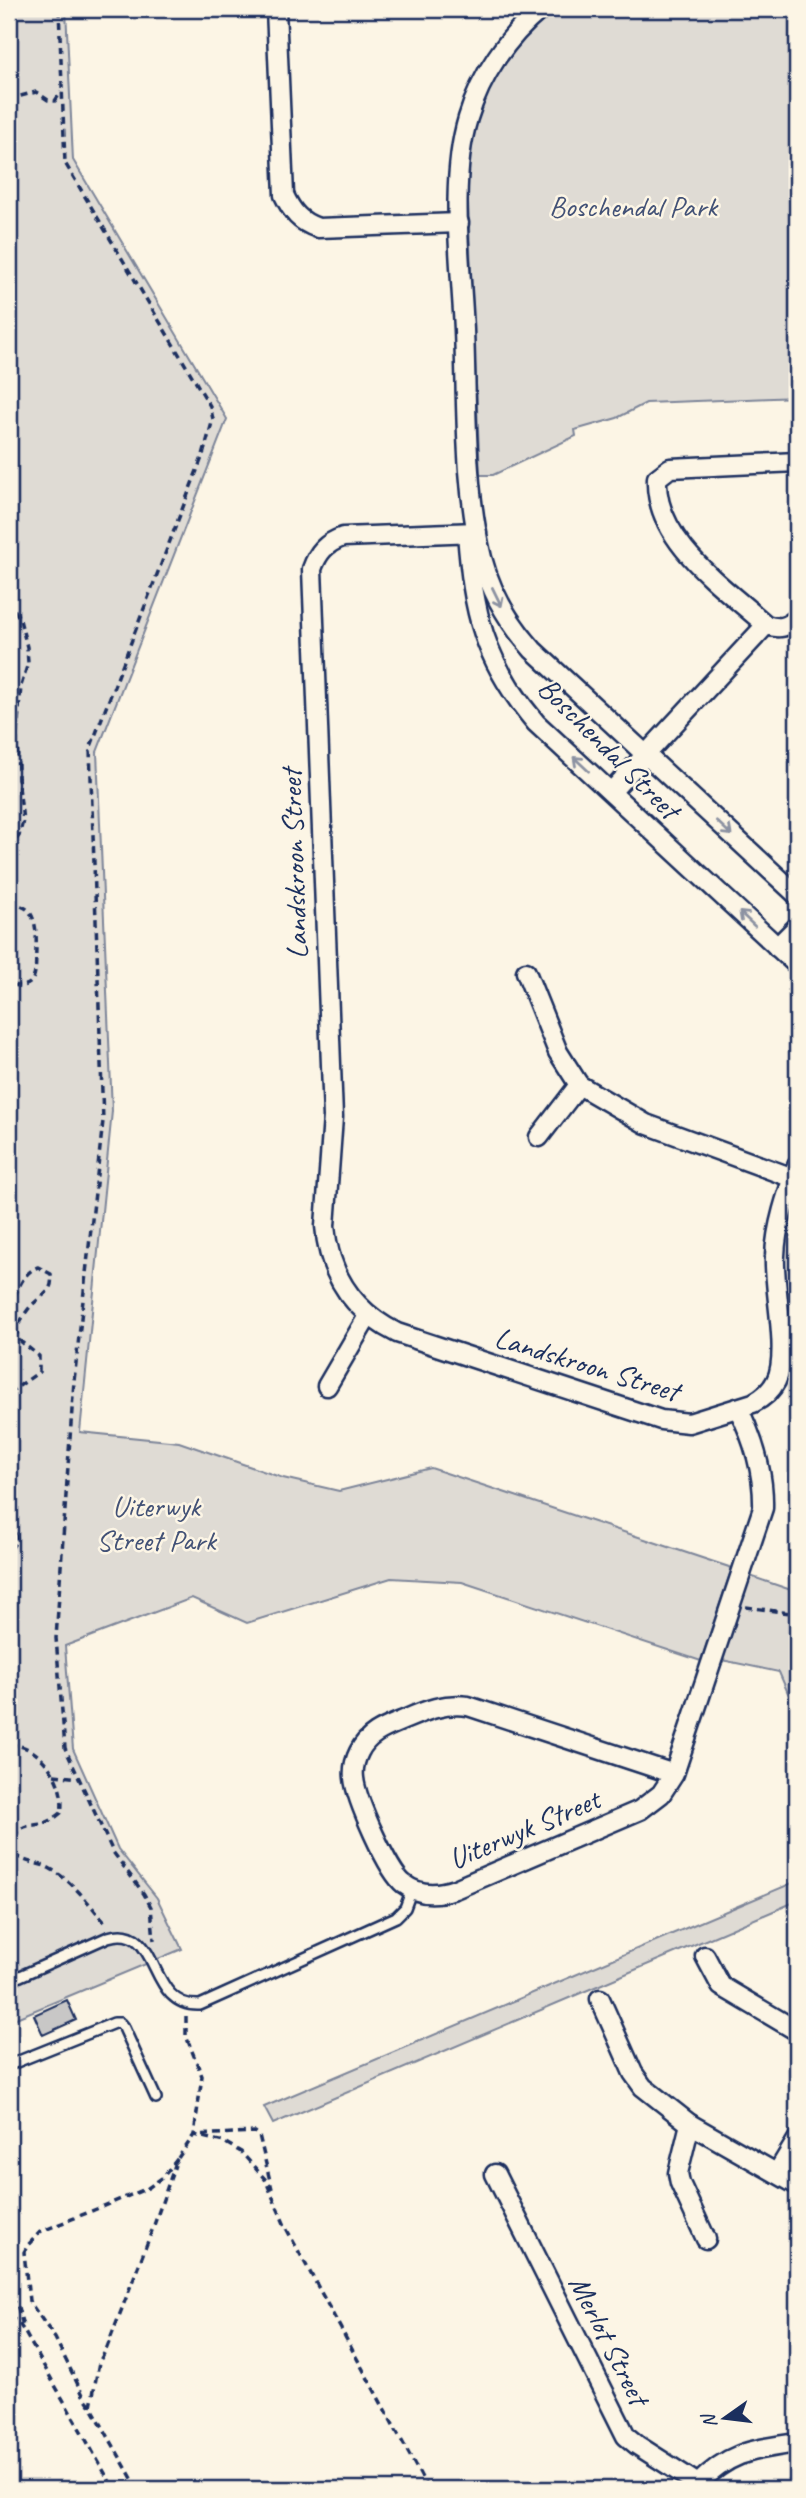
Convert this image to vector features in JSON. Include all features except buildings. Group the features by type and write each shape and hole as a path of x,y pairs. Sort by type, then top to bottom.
{"street":[{"path":"276,9 284,195 297,217 307,225 318,228 460,223"},
{"name":"Boschendal Street","path":"541,9 498,54 476,96 459,161 474,603 485,641 495,663 536,723 797,965"},
{"path":"797,462 670,468 657,478 656,496 661,514 687,553 766,625 784,627 797,618"},
{"name":"Boschendal Street","path":"472,532 496,597 518,633 533,650 797,895"},
{"name":"Landskroon Street","path":"472,532 343,537 327,544 312,569 333,1117 326,1226 332,1265 342,1286 368,1316 397,1333 662,1420 689,1423 762,1398 776,1381 782,1351 775,1255 779,1227 795,1172"},
{"path":"611,792 766,625"},
{"path":"777,947 797,927"},
{"path":"526,972 558,1052 579,1086 646,1124 795,1172"},
{"path":"539,1137 579,1086"},
{"path":"327,1386 368,1316"},
{"name":"Uiterwyk Street","path":"674,1774 468,1706 435,1707 383,1728 359,1751 354,1781 389,1867 403,1884 434,1894 455,1889 633,1814 661,1794 674,1774 763,1508 762,1474 758,1457 738,1408"},
{"path":"705,1956 721,1986 797,2031"},
{"path":"600,1999 633,2073 643,2087 690,2124 797,2185"},
{"path":"690,2124 678,2173 706,2239"},
{"path":"776,2173 797,2140"},
{"name":"Merlot Street","path":"495,2175 626,2436 697,2487 712,2471 733,2456 797,2443"}],"lane":[{"path":"12,1977 119,1935 139,1942 172,1998 186,2004 200,2005 396,1917 405,1908 412,1889"},
{"path":"9,2064 120,2023 156,2098"}],"path":[{"path":"59,9 65,163 210,406 213,419 199,466 90,749 103,1121 74,1381 57,1638 65,1748 113,1852 151,1907 154,1942 151,1959"},
{"path":"55,100 61,90"},
{"path":"9,99 36,92 48,100 55,100"},
{"path":"55,100 63,118"},
{"path":"9,600 20,620 28,663 21,686 17,733 23,821 19,836 9,848"},
{"path":"9,906 16,904 25,907 31,914 37,931 36,974 30,981 20,985 9,984"},
{"path":"9,1307 24,1276 30,1270 38,1267 51,1274 52,1287 30,1307 16,1331 18,1336"},
{"path":"9,1329 39,1356 39,1372 9,1393"},
{"path":"9,1523 15,1529 17,1540 9,1552"},
{"path":"730,1605 797,1614"},
{"path":"9,1745 24,1747 35,1753 54,1775 62,1795 61,1813 43,1824 26,1825 14,1835 12,1843"},
{"path":"54,1775 79,1777"},
{"path":"9,1833 14,1851 19,1857 45,1866 68,1881 119,1935"},
{"path":"138,2489 83,2395 55,2338 29,2301 24,2252 40,2232 148,2188 163,2177 194,2135 202,2076 186,2036 186,2004"},
{"path":"194,2135 250,2132 260,2135 274,2198"},
{"path":"194,2135 224,2142 242,2152 265,2179 292,2239 428,2489"},
{"path":"91,2406 99,2362 106,2350 178,2158"},
{"path":"9,2299 17,2304 24,2331"},
{"path":"9,2318 17,2321 24,2331 114,2489"}],"green space":[{"name":"Uiterwyk Street Park","path":"9,9 66,9 73,160 227,419 97,752 112,1111 80,1432 179,1442 283,1478 339,1491 431,1468 732,1568 701,1661 462,1582 391,1578 247,1623 192,1598 65,1646 73,1749 118,1849 157,1898 182,1949 9,2021"},
{"name":"Boschendal Park","path":"556,9 797,9 797,397 646,403 617,418 575,430 576,436 493,475 480,475 467,180 470,154 482,106 492,84 519,44"},
{"path":"750,1576 797,1592 797,1714 779,1672 722,1660"},
{"path":"797,1881 797,1901 273,2124 264,2107"}]}
